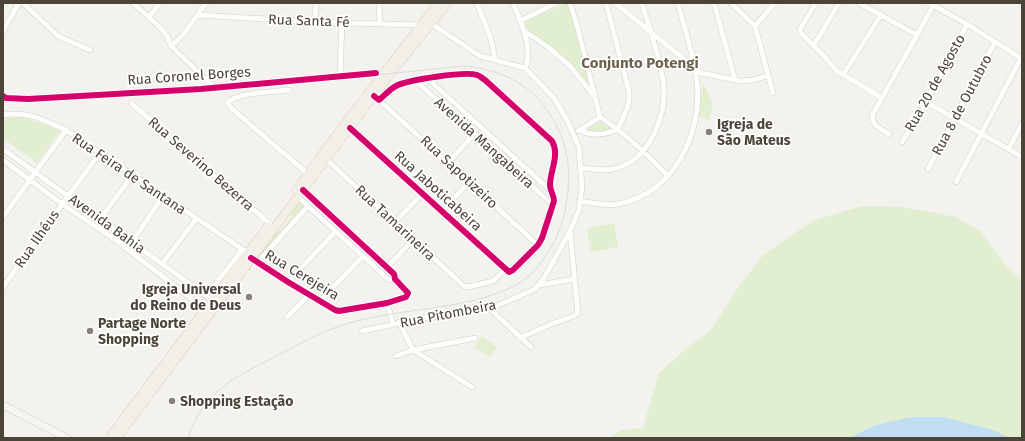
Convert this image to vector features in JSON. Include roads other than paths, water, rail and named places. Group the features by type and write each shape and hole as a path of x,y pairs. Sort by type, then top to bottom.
{"main road":[{"path":"117,438 197,334 270,224 420,25 437,6 447,3"},
{"path":"109,438 205,309 209,298 250,256 298,197 350,128 377,98 432,24 437,6"},
{"path":"197,334 199,327 214,306 214,303 209,298"},
{"path":"183,351 180,348 193,330 194,324"},
{"path":"3,404 67,438"}],"street":[{"path":"3,31 19,3"},
{"path":"23,3 58,36 90,50"},
{"path":"133,3 164,32 171,46 214,87"},
{"path":"149,17 160,3"},
{"path":"171,46 183,35 206,3"},
{"path":"315,22 316,3"},
{"path":"379,3 380,24"},
{"path":"477,3 490,39 495,60"},
{"path":"513,3 523,30 528,56 525,68"},
{"path":"520,21 556,3"},
{"path":"570,3 578,28 600,117 618,129 644,151 668,176"},
{"path":"580,130 586,133 600,135 618,129 627,109 629,100 629,91 606,3"},
{"path":"615,3 702,73 740,81 768,76"},
{"path":"581,168 604,170 621,167 631,162 644,151 660,117 664,93 662,74 642,3"},
{"path":"581,201 605,204 627,202 646,193 668,176 683,153 690,138 694,123 698,107 698,96 695,68 678,3"},
{"path":"714,3 735,80"},
{"path":"731,3 755,26 773,93"},
{"path":"755,26 774,3"},
{"path":"816,3 800,29 801,33 814,45 832,66 843,75 882,98"},
{"path":"814,45 839,3"},
{"path":"859,3 917,35"},
{"path":"889,134 874,124 872,119 873,114 917,35 931,4 1022,58 956,182"},
{"path":"843,75 880,15"},
{"name":"Rua Santa Fé","path":"197,16 315,22 420,25"},
{"path":"340,77 342,22"},
{"path":"432,24 480,56 525,68 554,98 574,134 579,147 581,168 581,201 579,210 570,231 540,285"},
{"name":"Rua 20 de Agosto","path":"902,142 926,102 967,24"},
{"path":"523,30 548,47 570,66 595,98"},
{"name":"Rua 8 de Outubro","path":"928,169 995,42"},
{"name":"Rua Coronel Borges","path":"3,96 6,98 28,99 214,87 376,73"},
{"path":"377,98 395,86 428,78 448,75 477,75 552,141 554,146 554,166 550,184 551,192 554,197 545,231 538,245 513,270 507,271"},
{"name":"Avenida Mangabeira","path":"428,78 551,192"},
{"name":"Avenida Mangabeira","path":"416,81 553,205"},
{"path":"289,90 247,94 229,100 228,103 231,108 308,174"},
{"name":"Rua Sapotizeiro","path":"377,98 538,245"},
{"path":"926,102 1022,157"},
{"name":"Rua Severino Bezerra","path":"131,103 270,224"},
{"name":"Rua Feira de Santana","path":"3,114 17,113 33,115 66,130 250,256"},
{"path":"574,134 600,117"},
{"path":"1008,148 1022,124"},
{"name":"Rua Jaboticabeira","path":"350,128 507,271"},
{"path":"3,217 66,130"},
{"path":"448,163 474,134"},
{"name":"Avenida Bahia","path":"3,149 209,298"},
{"path":"499,157 506,150"},
{"name":"Rua Ilhéus","path":"3,286 99,154"},
{"name":"Rua Tamarineira","path":"326,159 464,286 468,287 489,283 507,271"},
{"name":"Avenida Bahia","path":"3,160 62,204 114,239 205,309"},
{"path":"100,219 132,176"},
{"path":"442,211 469,182"},
{"path":"298,197 388,280 395,279 394,274 387,267 303,190"},
{"path":"395,222 423,193"},
{"path":"132,242 163,196"},
{"path":"250,256 308,206"},
{"path":"162,264 196,219"},
{"path":"520,338 551,324 574,316 578,311 570,231"},
{"path":"288,282 335,232"},
{"path":"387,267 414,239"},
{"name":"Rua Cerejeira","path":"250,256 319,302 336,311 387,303 405,298 408,294 407,292 395,279"},
{"path":"319,302 362,256"},
{"name":"Rua Pitombeira","path":"362,331 399,322 481,306 490,308 530,291 540,285 574,279"},
{"path":"287,316 309,295"},
{"path":"387,303 393,324"},
{"path":"490,308 531,347"},
{"path":"399,322 413,350 472,387"},
{"path":"396,356 413,350 474,338"}],"water":[{"path":"914,417 944,417 993,430 1010,438 851,438 873,426"}],"tram line":[{"path":"3,102 301,83 463,66 474,67 497,73 519,83 538,98 552,118 563,140 566,151 569,174 567,199 565,212 556,239 549,252 531,274 520,283 490,296 451,305 372,317 342,325 309,339 241,375 218,390 201,410 188,438"}],"place":[{"name":"Igreja de São Mateus","path":"709,132"},
{"name":"Igreja Universal do Reino de Deus","path":"249,297"},
{"name":"Partage Norte Shopping","path":"90,331"},
{"name":"Shopping Estação","path":"172,401"}],"district":[{"name":"Conjunto Potengi","path":"640,63"}]}
